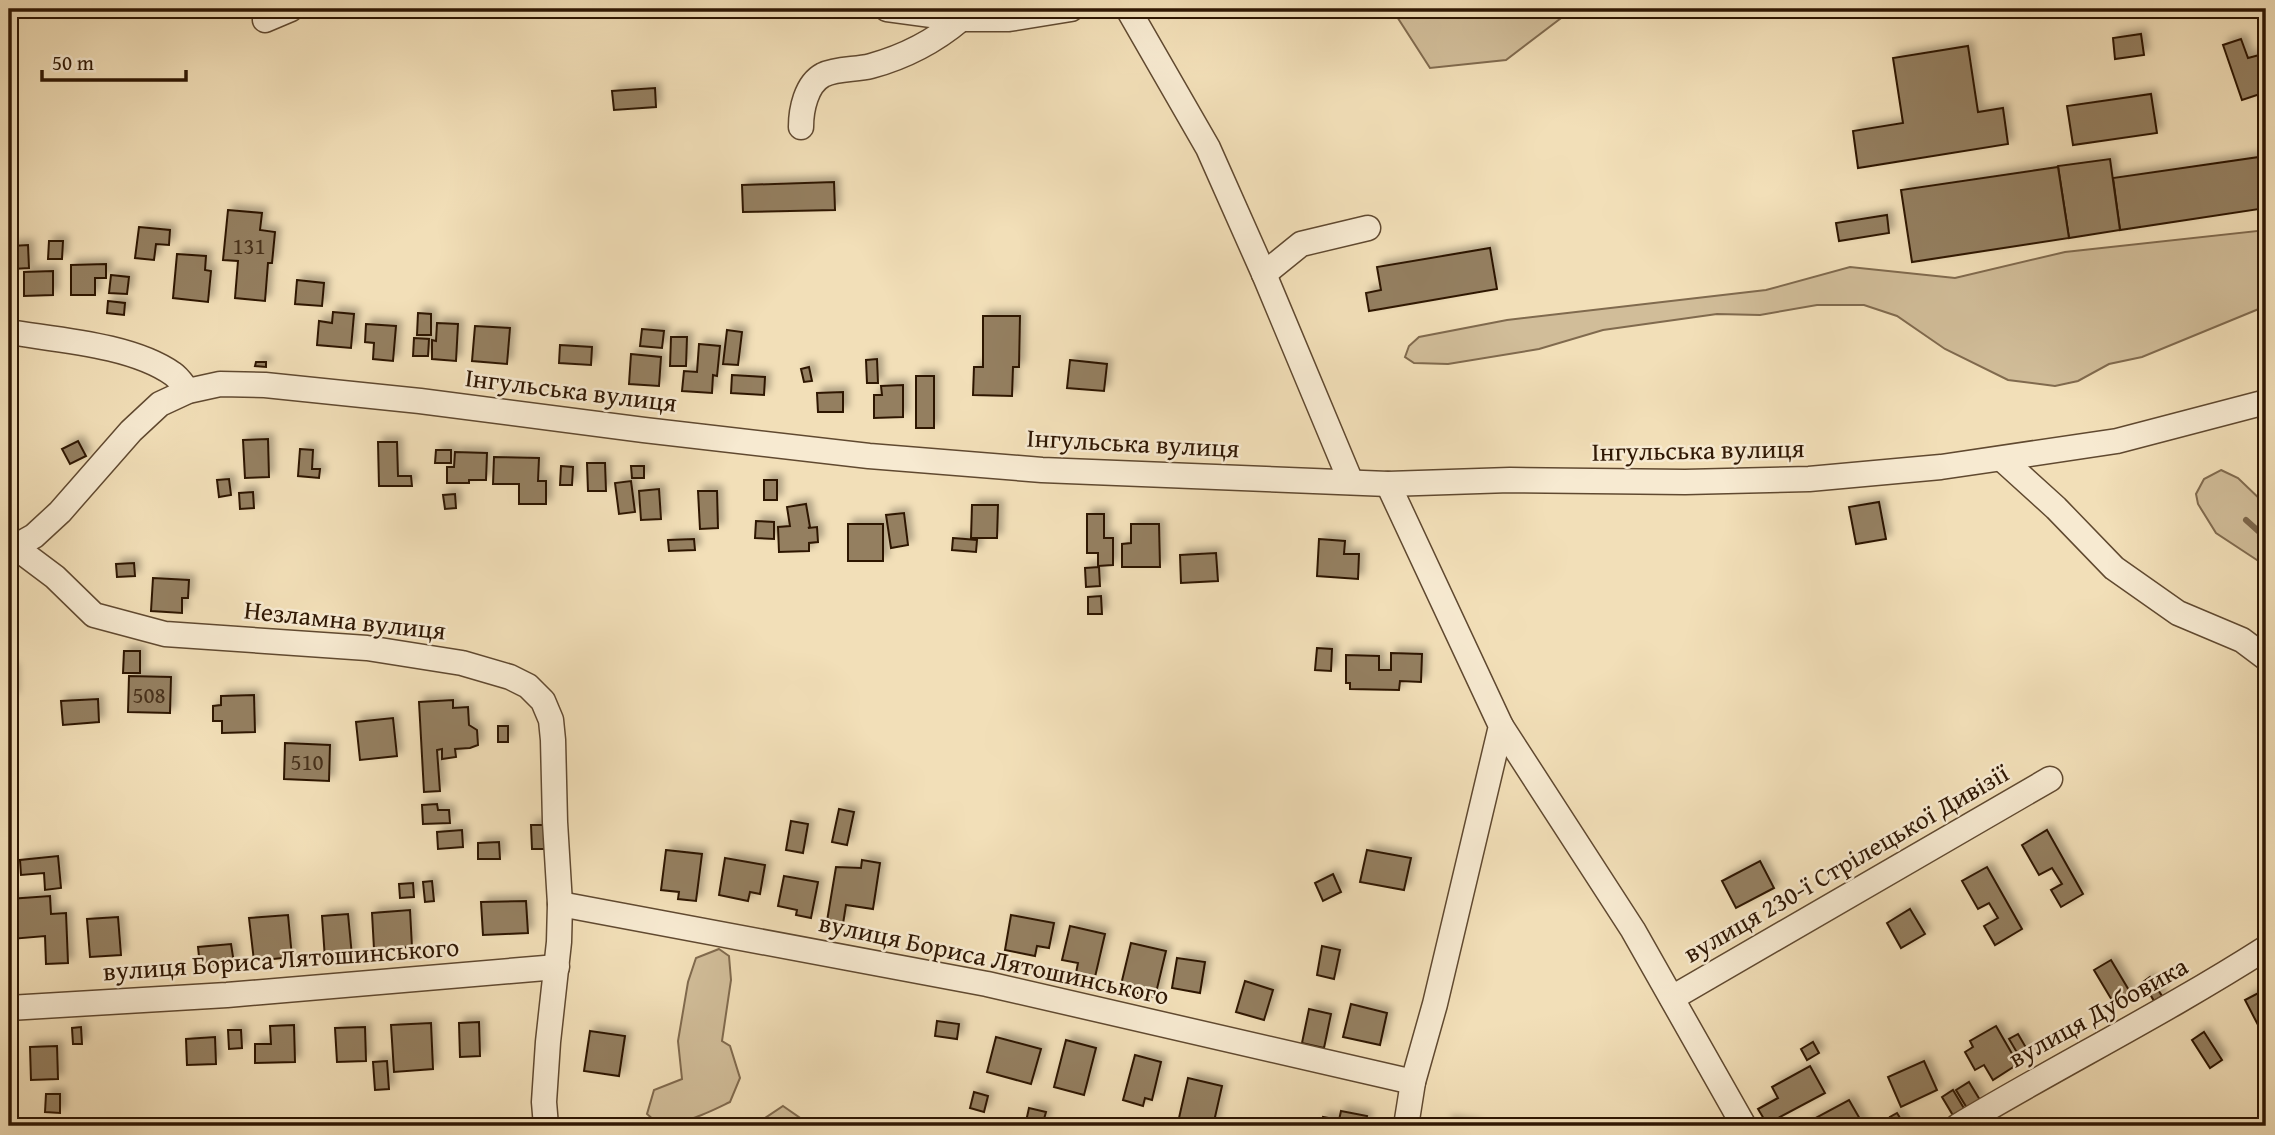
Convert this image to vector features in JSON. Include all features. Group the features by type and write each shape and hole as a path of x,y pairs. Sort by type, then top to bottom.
{"street":[{"path":"265,20 291,9"},
{"path":"887,9 961,19 1009,19 1071,9"},
{"path":"1128,9 1208,148 1351,482"},
{"path":"801,127 801,112 811,86 823,75 871,66 914,51 961,19"},
{"path":"1264,274 1301,244 1368,228"},
{"path":"9,332 113,349 149,362 174,375 188,391"},
{"name":"Інгульська вулиця","path":"188,391 220,384 265,385 420,401 869,456 1042,470 1388,484 1510,480 1685,482 1810,479 1941,467 2118,441 2214,418 2266,402"},
{"name":"Незламна вулиця","path":"188,391 160,404 131,431 60,512 34,536 12,548 55,577 94,615 165,634 367,648 449,661 510,677 528,686 543,701 551,720 560,905 557,967 547,1054 544,1102 546,1126"},
{"path":"2002,459 2056,508 2114,568 2178,613 2242,640 2266,658"},
{"path":"1388,484 1501,726 1633,930 1744,1126"},
{"path":"1406,1126 1413,1082 1435,1004 1501,726"},
{"name":"вулиця 230-ї Стрілецької Дивізії","path":"1672,998 2050,779"},
{"name":"вулиця Бориса Лятошинського","path":"560,905 987,984 1413,1082"},
{"name":"вулиця Дубовика","path":"1958,1126 2227,973 2266,948"},
{"name":"вулиця Бориса Лятошинського","path":"9,1008 227,995 557,967"}],"shaded area":[{"path":"1392,9 1573,9 1506,60 1430,68"},
{"path":"2266,230 2266,306 2142,357 2109,364 2078,381 2055,386 2008,380 1945,349 1897,316 1864,305 1817,305 1760,315 1717,314 1603,330 1539,349 1448,364 1414,363 1405,357 1409,346 1419,337 1507,320 1766,290 1850,267 1955,278 2065,252"},
{"path":"2221,470 2238,478 2266,505 2266,566 2216,533 2198,504 2196,494 2204,479"},
{"path":"719,949 729,956 731,980 722,1041 730,1046 740,1078 730,1102 694,1118 656,1122 647,1114 654,1090 682,1079 678,1041 688,982 696,958"},
{"path":"783,1106 803,1120 805,1126 753,1126"}],"building":[{"path":"2141,34 2144,55 2115,59 2113,38"},
{"path":"2241,39 2248,58 2263,54 2266,65 2266,92 2242,100 2223,45"},
{"path":"1968,46 1978,112 2003,108 2008,144 1858,168 1853,131 1903,123 1893,58"},
{"path":"655,88 656,107 614,110 612,91"},
{"path":"2151,94 2157,133 2073,145 2067,106"},
{"path":"2266,156 2266,208 2120,230 2113,178"},
{"path":"2110,159 2120,230 2069,238 2058,166"},
{"path":"2058,167 2069,238 1912,262 1901,190"},
{"path":"834,182 835,210 743,212 742,185"},
{"path":"228,210 262,213 260,230 275,232 272,263 268,263 265,301 235,298 238,261 223,260"},
{"path":"1887,215 1889,233 1839,241 1836,223"},
{"path":"139,227 170,230 169,245 156,244 154,260 135,258"},
{"path":"49,241 63,241 62,259 48,259"},
{"path":"28,245 29,268 13,269 12,246"},
{"path":"1490,248 1497,289 1369,311 1366,293 1381,290 1377,267"},
{"path":"177,254 206,256 205,270 211,271 208,302 173,298"},
{"path":"106,264 106,278 95,278 95,295 71,295 71,265"},
{"path":"53,271 53,295 24,296 24,272"},
{"path":"111,275 129,277 127,294 109,293"},
{"path":"297,280 324,283 322,306 295,304"},
{"path":"108,301 125,303 124,315 107,313"},
{"path":"333,312 354,314 351,348 317,345 319,321 332,323"},
{"path":"418,313 431,314 431,335 417,335"},
{"path":"983,316 1020,316 1019,367 1013,367 1012,396 973,395 974,367 983,367"},
{"path":"437,323 458,324 456,361 432,359 432,340 436,341"},
{"path":"366,324 396,326 393,361 373,359 374,343 365,342"},
{"path":"475,326 510,328 507,364 472,361"},
{"path":"642,329 664,331 662,348 640,346"},
{"path":"727,330 742,332 738,365 723,364"},
{"path":"671,337 687,337 686,366 670,366"},
{"path":"414,338 429,339 428,356 413,356"},
{"path":"699,344 720,346 712,393 682,391 684,371 697,372"},
{"path":"560,345 592,347 591,365 559,363"},
{"path":"631,354 661,357 659,386 629,384"},
{"path":"877,359 878,383 867,383 866,360"},
{"path":"1070,360 1107,364 1104,391 1067,388"},
{"path":"256,362 266,362 266,367 255,366"},
{"path":"809,367 812,381 804,382 801,369"},
{"path":"732,375 765,377 764,395 731,393"},
{"path":"916,376 934,376 934,428 916,428"},
{"path":"903,385 903,417 874,418 874,395 882,395 881,386"},
{"path":"843,392 843,412 818,412 817,393"},
{"path":"268,439 269,477 245,478 243,440"},
{"path":"78,441 86,456 70,464 62,449"},
{"path":"378,442 397,442 398,476 411,476 412,486 379,486"},
{"path":"300,449 313,450 312,469 320,469 319,478 298,476"},
{"path":"436,450 451,450 451,463 435,463"},
{"path":"455,452 487,453 486,480 447,483 447,467 454,467"},
{"path":"494,457 539,458 538,481 546,481 546,504 519,504 519,484 493,484"},
{"path":"587,463 605,463 606,491 588,491"},
{"path":"561,466 573,467 572,485 560,485"},
{"path":"631,466 644,466 644,478 632,478"},
{"path":"229,479 231,495 219,497 217,480"},
{"path":"764,480 777,480 777,500 764,500"},
{"path":"631,481 635,512 619,514 615,483"},
{"path":"659,489 661,519 641,520 639,491"},
{"path":"698,491 717,491 718,528 700,529"},
{"path":"253,492 254,508 240,509 239,493"},
{"path":"455,494 456,508 445,509 443,495"},
{"path":"1879,502 1886,539 1856,544 1849,507"},
{"path":"806,504 808,528 817,527 818,542 809,543 809,551 779,552 778,527 790,526 787,507"},
{"path":"972,505 998,505 997,538 971,538"},
{"path":"904,513 908,545 891,548 886,515"},
{"path":"1087,514 1104,514 1104,538 1113,538 1113,565 1098,566 1098,553 1087,553"},
{"path":"756,521 774,522 774,539 755,538"},
{"path":"848,524 883,524 883,561 848,561"},
{"path":"1131,524 1159,524 1160,567 1122,567 1122,544 1131,543"},
{"path":"953,538 977,540 976,552 952,550"},
{"path":"694,539 695,550 669,551 668,540"},
{"path":"1319,539 1345,541 1344,554 1359,554 1358,579 1317,576"},
{"path":"1216,553 1218,581 1181,583 1180,555"},
{"path":"134,563 135,576 117,577 116,564"},
{"path":"1099,567 1100,586 1086,587 1085,568"},
{"path":"153,578 189,580 188,598 182,598 182,613 151,611"},
{"path":"1101,596 1102,614 1088,614 1088,597"},
{"path":"1317,648 1332,649 1331,671 1315,670"},
{"path":"124,651 140,651 140,673 123,673"},
{"path":"1391,653 1422,654 1421,682 1400,681 1399,690 1350,689 1350,683 1346,683 1346,655 1379,656 1379,670 1391,670"},
{"path":"9,669 13,669 13,697 9,697"},
{"path":"129,676 171,677 170,713 128,712"},
{"path":"254,695 255,732 222,733 222,721 213,721 213,706 221,705 221,696"},
{"path":"98,699 99,722 63,725 61,701"},
{"path":"453,700 453,708 468,707 469,725 477,730 478,745 455,749 456,757 442,759 442,749 437,750 440,791 424,792 419,702"},
{"path":"393,718 397,756 360,760 356,722"},
{"path":"498,726 508,726 508,742 498,742"},
{"path":"285,743 330,745 329,781 284,779"},
{"path":"437,804 438,810 449,810 450,823 423,824 422,805"},
{"path":"839,809 854,812 847,845 832,842"},
{"path":"791,821 808,824 803,853 786,850"},
{"path":"531,825 545,825 546,849 532,849"},
{"path":"462,830 463,847 438,849 437,832"},
{"path":"2047,830 2083,894 2061,907 2051,890 2062,884 2052,868 2039,875 2022,845"},
{"path":"499,842 500,859 478,859 478,843"},
{"path":"666,850 702,854 696,901 678,899 679,892 661,890"},
{"path":"1367,850 1411,858 1404,890 1360,882"},
{"path":"58,856 61,888 45,890 44,873 21,875 20,860"},
{"path":"725,858 765,865 760,894 750,892 748,901 719,895"},
{"path":"862,860 880,863 873,909 846,905 843,924 827,921 836,867 861,868"},
{"path":"1760,861 1774,888 1736,908 1722,881"},
{"path":"1987,867 2022,929 1995,945 1984,926 1998,918 1989,903 1978,909 1962,881"},
{"path":"1333,874 1341,892 1323,901 1315,883"},
{"path":"784,876 818,882 811,918 796,915 797,910 778,906"},
{"path":"432,881 434,901 425,902 423,882"},
{"path":"413,883 414,897 400,898 399,884"},
{"path":"50,896 51,914 66,913 68,963 46,964 45,936 11,939 9,899"},
{"path":"526,901 528,933 483,935 481,902"},
{"path":"1910,909 1925,934 1901,948 1887,923"},
{"path":"410,910 412,947 374,949 372,913"},
{"path":"348,914 352,956 325,959 322,916"},
{"path":"288,915 292,957 254,961 249,918"},
{"path":"1011,915 1054,923 1049,948 1037,946 1035,956 1005,950"},
{"path":"118,917 121,955 90,957 87,919"},
{"path":"1070,926 1105,934 1095,977 1076,973 1078,963 1062,960"},
{"path":"1131,943 1166,951 1155,997 1120,989"},
{"path":"231,944 234,963 200,966 198,947"},
{"path":"1322,946 1340,950 1334,979 1317,975"},
{"path":"1177,958 1205,962 1200,993 1172,988"},
{"path":"2111,960 2130,992 2113,1002 2094,970"},
{"path":"2150,977 2162,996 2154,1001 2143,982"},
{"path":"1245,981 1273,990 1264,1020 1236,1012"},
{"path":"2264,990 2266,1021 2258,1025 2245,1000"},
{"path":"1351,1004 1387,1013 1380,1045 1343,1037"},
{"path":"1309,1009 1331,1014 1324,1048 1302,1043"},
{"path":"937,1021 959,1024 957,1039 935,1036"},
{"path":"479,1022 480,1056 460,1057 459,1023"},
{"path":"431,1023 433,1069 394,1072 391,1025"},
{"path":"294,1025 295,1062 255,1063 255,1044 271,1044 270,1026"},
{"path":"1996,1026 2018,1064 1993,1080 1984,1065 1975,1070 1965,1052 1973,1047 1970,1041"},
{"path":"81,1027 82,1044 73,1044 72,1028"},
{"path":"365,1027 366,1061 337,1062 335,1028"},
{"path":"228,1030 241,1030 242,1048 229,1049"},
{"path":"590,1031 625,1036 619,1076 584,1071"},
{"path":"2204,1032 2222,1060 2210,1068 2192,1040"},
{"path":"2018,1034 2028,1051 2019,1056 2009,1039"},
{"path":"215,1037 216,1064 187,1065 186,1039"},
{"path":"996,1037 1041,1049 1031,1084 987,1072"},
{"path":"1066,1040 1096,1048 1084,1095 1054,1087"},
{"path":"1813,1042 1819,1053 1807,1060 1801,1049"},
{"path":"57,1046 58,1079 31,1080 30,1047"},
{"path":"1135,1055 1161,1062 1152,1100 1145,1098 1143,1106 1123,1100"},
{"path":"387,1061 389,1089 375,1090 373,1062"},
{"path":"1924,1061 1937,1090 1901,1107 1888,1077"},
{"path":"1810,1066 1825,1093 1767,1124 1758,1109 1778,1098 1772,1087"},
{"path":"1188,1078 1222,1086 1213,1126 1179,1118"},
{"path":"1969,1082 1980,1100 1967,1108 1956,1090"},
{"path":"1953,1090 1965,1110 1954,1117 1942,1097"},
{"path":"974,1092 988,1096 984,1112 970,1108"},
{"path":"46,1094 60,1094 60,1113 45,1112"},
{"path":"1849,1100 1864,1126 1811,1126 1808,1122"},
{"path":"1029,1108 1046,1112 1042,1126 1025,1126"},
{"path":"1341,1111 1367,1116 1365,1126 1321,1126 1323,1117 1339,1120"},
{"path":"1897,1113 1905,1126 1895,1126 1890,1117"},
{"path":"1448,1121 1475,1125 1475,1126 1447,1126"}],"waterway":[{"path":"2246,520 2266,538"}]}
